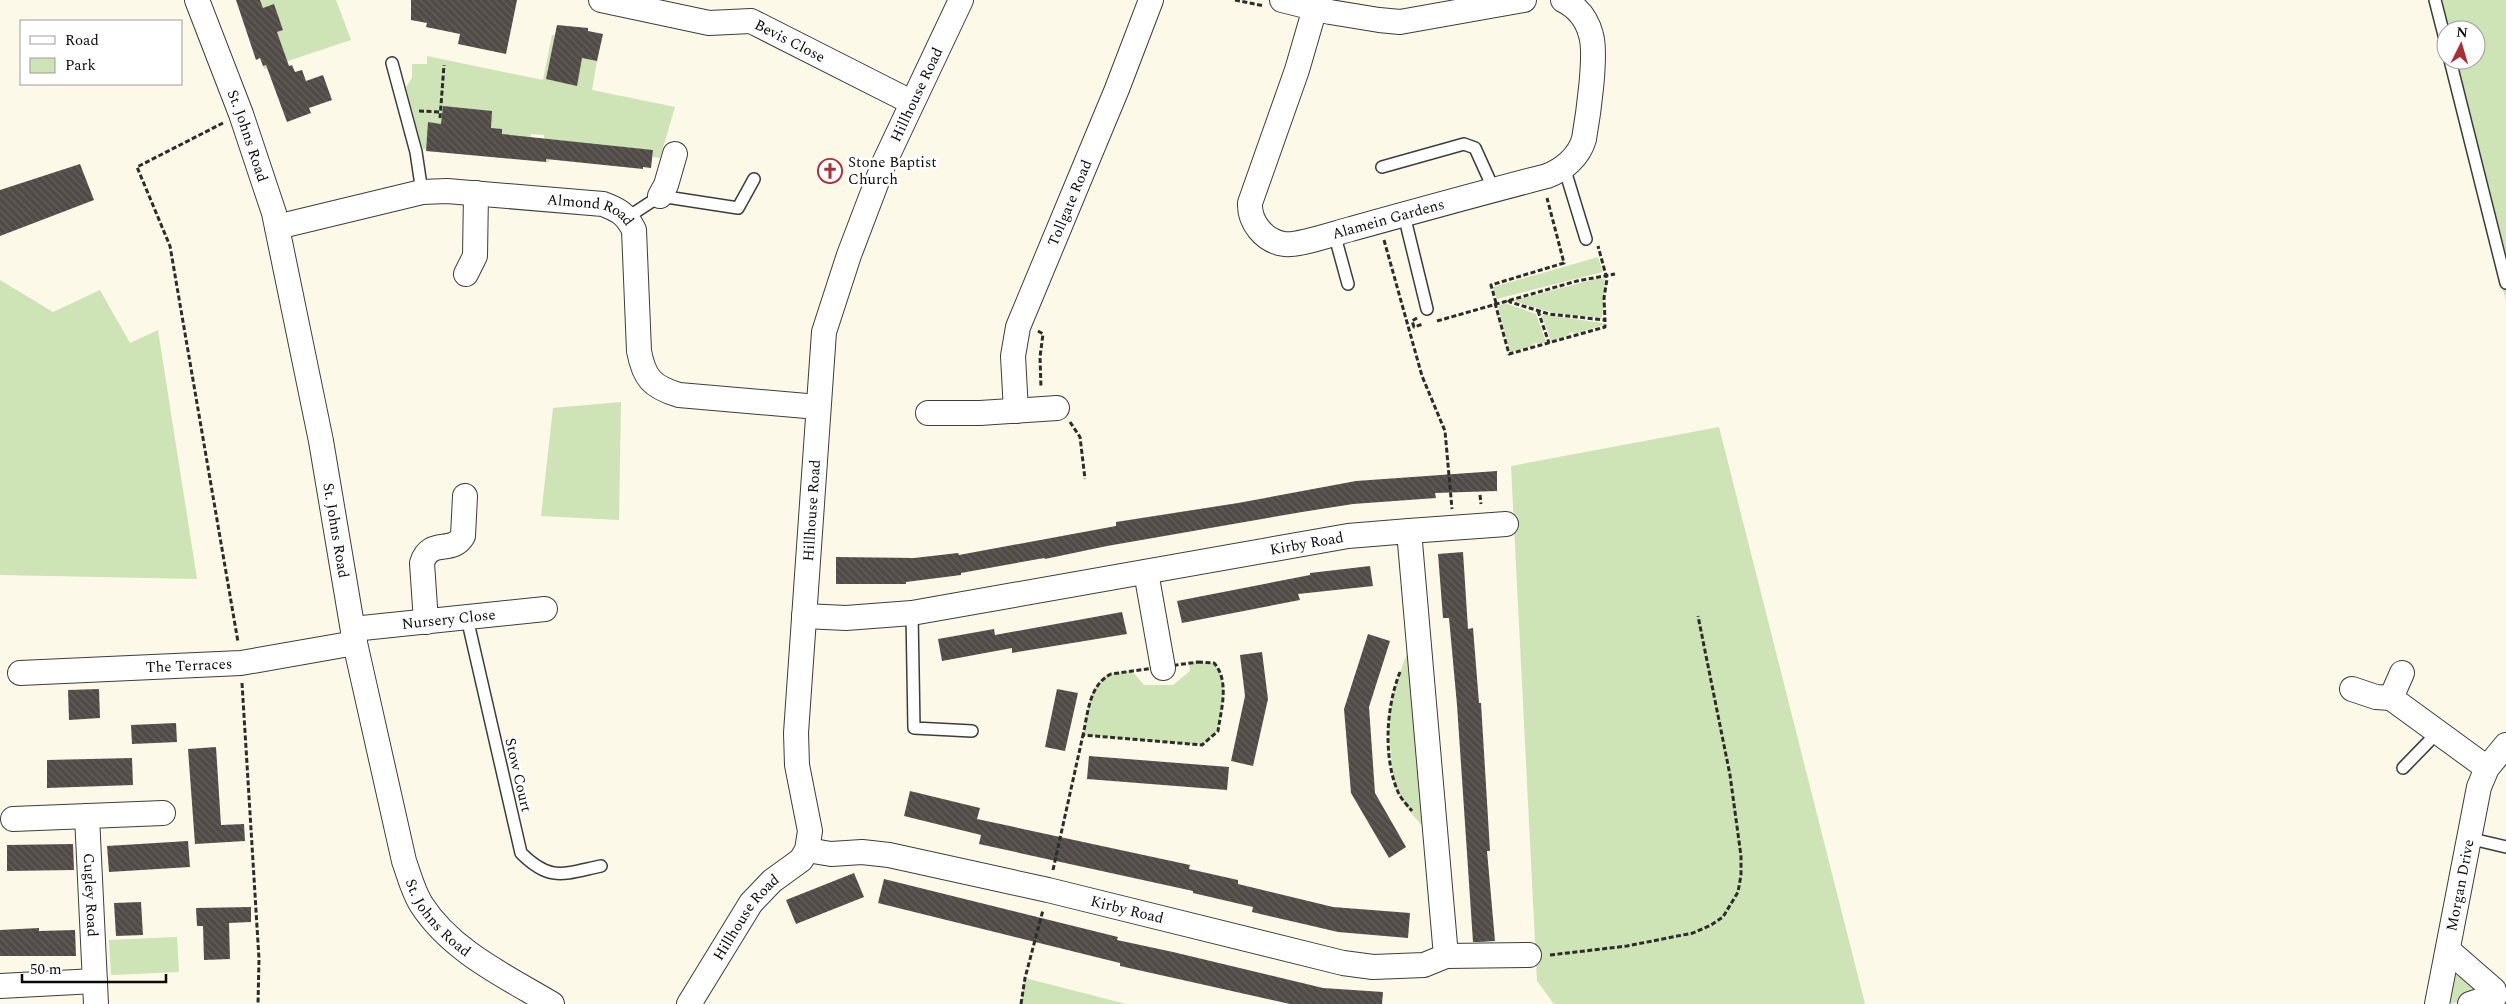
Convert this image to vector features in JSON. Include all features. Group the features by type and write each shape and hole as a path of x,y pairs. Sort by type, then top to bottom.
{"street":[{"name":"St. Johns Road","path":"197,0 241,114 268,192 319,432 354,636 404,861 411,883 422,904 444,931 474,957 552,1004"},
{"name":"Bevis Close","path":"601,0 709,22 751,21 911,102"},
{"name":"Hillhouse Road","path":"689,1004 750,903 772,881 801,860 808,850 810,831 798,772 796,740 822,343 831,308 884,163 911,102 962,0"},
{"name":"Tollgate Road","path":"1016,411 1013,356 1018,327 1117,89 1151,0"},
{"path":"1275,4 1315,8 1400,22 1472,4 1524,0"},
{"name":"Alamein Gardens","path":"1315,8 1297,70 1256,183 1250,210 1252,220 1259,230 1283,244 1405,220 1494,190 1547,176 1564,166 1577,154 1584,142 1593,47 1592,35 1586,20 1569,1"},
{"path":"660,196 666,185 675,154"},
{"name":"Almond Road","path":"276,227 422,192 476,193 603,204 618,209 628,217 634,230 639,351 642,366 649,379 660,390 678,395 818,407"},
{"path":"466,274 475,256 476,193"},
{"path":"928,413 1016,411 1061,414"},
{"path":"426,622 422,563 424,554 432,548 455,545 460,541 463,536 465,496"},
{"name":"Kirby Road","path":"804,616 846,618 912,614 1348,536 1506,524"},
{"path":"1410,531 1446,956"},
{"path":"1146,572 1164,668"},
{"name":"Nursery Close","path":"354,636 426,622 545,609"},
{"name":"The Terraces","path":"20,674 241,663 354,636"},
{"path":"2391,698 2402,673"},
{"path":"2352,689 2376,697 2391,698 2487,768"},
{"name":"Morgan Drive","path":"2437,1004 2479,786 2487,768 2506,745"},
{"path":"13,818 163,813"},
{"name":"Cugley Road","path":"87,816 95,993"},
{"name":"Kirby Road","path":"808,850 831,854 862,852 889,855 1048,890 1342,963 1373,966 1424,966 1446,956 1530,955"},
{"path":"2448,950 2501,995"},
{"path":"0,986 95,993"},
{"path":"2470,1004 2501,995"}],"lane":[{"path":"2435,0 2440,20"},
{"path":"392,63 416,152 422,192"},
{"path":"2453,70 2506,282"},
{"path":"1382,167 1464,144 1470,145 1475,148 1494,190"},
{"path":"1564,166 1586,239"},
{"path":"628,217 660,196 738,208 754,179"},
{"path":"1405,220 1410,248 1427,309"},
{"path":"1334,233 1348,284"},
{"path":"912,614 914,728 972,731"},
{"name":"Stow Court","path":"467,618 521,853 536,868 560,875 601,866"},
{"path":"2403,768 2437,733"},
{"path":"2468,838 2506,848"}],"path":[{"path":"1235,0 1275,4"},
{"path":"440,118 444,65"},
{"path":"241,114 137,168 170,246 241,663 259,958 258,1004"},
{"path":"1508,300 1538,311 1574,318 1605,318 1605,327 1510,354 1491,285 1564,263 1546,197"},
{"path":"1405,220 1382,233 1426,387 1446,431 1452,513"},
{"path":"1427,309 1432,307 1434,313 1413,320 1414,326 1478,310 1496,303 1596,276 1615,274"},
{"path":"1538,311 1549,343"},
{"path":"1061,414 1071,423 1080,437 1085,479"},
{"path":"1530,955 1628,946 1692,933 1711,925 1722,917 1738,892 1741,876 1741,856 1730,775 1698,616"},
{"path":"1198,662 1214,663 1220,669 1223,683 1218,731 1210,740 1202,745 1083,735 1091,697 1102,679 1112,674 1164,668 1198,662"},
{"path":"1403,664 1388,712 1388,736 1392,768 1398,793 1414,814"}],"green space":[{"path":"260,0 336,0 351,40 264,69 263,66 286,58 278,35 251,41 283,30 274,5 263,8"},
{"path":"2431,0 2506,0 2506,301 2448,70 2486,70 2486,20 2436,20"},
{"path":"552,35 555,35 550,61 582,58 597,61 592,90 675,107 660,158 652,157 653,150 552,141 549,162 546,162 544,135 531,134 530,139 502,134 502,129 438,129 438,123 429,123 426,149 422,149 406,87 412,78 412,64 427,64 427,56 543,80"},
{"path":"1598,257 1603,272 1497,299 1493,287"},
{"path":"1599,278 1605,279 1602,318 1554,313 1513,301"},
{"path":"0,280 53,312 100,290 130,343 158,330 197,579 0,575"},
{"path":"1505,303 1536,314 1546,342 1532,344 1533,346 1510,352 1498,306"},
{"path":"1541,314 1602,323 1604,325 1574,334 1573,332 1569,333 1570,335 1551,341"},
{"path":"621,402 619,520 541,516 553,408"},
{"path":"1719,427 1865,1004 1554,1004 1537,981 1511,466"},
{"path":"1417,629 1435,842 1401,799 1394,779 1391,760 1390,720 1392,704 1399,676"},
{"path":"1189,663 1214,663 1222,678 1223,687 1218,731 1202,745 1083,735 1091,698 1097,684 1108,675 1132,671 1144,685 1173,685 1190,671"},
{"path":"177,937 179,972 111,975 109,940"},
{"path":"2454,974 2479,986 2466,999 2449,1003"},
{"path":"1025,978 1126,1004 1021,1004"}],"building":[{"path":"236,0 260,0 263,8 274,4 283,30 277,32 289,66 292,65 295,72 302,70 306,81 323,75 332,100 309,108 311,113 287,122 266,65 263,66 260,58 256,60"},
{"path":"411,0 517,0 506,54 458,44 460,34 426,27 427,23 411,20"},
{"path":"557,25 588,28 588,31 603,34 597,61 582,58 577,86 546,79"},
{"path":"443,106 492,111 491,128 502,129 502,134 653,150 651,168 643,167 643,169 546,159 546,162 426,151 428,122 441,124"},
{"path":"80,164 94,200 0,236 0,190"},
{"path":"1497,471 1497,491 1435,493 1436,498 1353,504 1302,512 1107,546 1045,559 961,573 961,575 906,582 906,584 836,584 836,557 914,558 958,553 959,555 1116,526 1116,522 1238,503 1356,481"},
{"path":"1463,552 1468,629 1473,628 1479,703 1481,703 1490,851 1487,851 1495,941 1480,942 1473,942 1457,705 1449,618 1443,618 1438,554"},
{"path":"1370,566 1373,586 1298,594 1300,600 1182,623 1177,601 1310,575 1310,573"},
{"path":"1122,612 1127,634 1012,653 1012,648 942,661 938,639 994,629 995,635"},
{"path":"1368,634 1390,641 1369,707 1375,793 1406,847 1389,858 1351,793 1344,709"},
{"path":"1262,652 1268,699 1253,766 1231,761 1245,696 1240,655"},
{"path":"99,689 100,718 69,720 68,690"},
{"path":"1057,689 1078,693 1065,751 1045,747"},
{"path":"176,723 177,742 132,744 131,725"},
{"path":"216,747 221,825 244,824 245,841 195,844 188,749"},
{"path":"1089,756 1229,767 1227,790 1087,779"},
{"path":"132,758 133,785 47,788 47,760"},
{"path":"910,791 980,808 977,819 1190,865 1189,869 1238,880 1238,884 1333,907 1410,913 1408,938 1338,932 1252,912 1253,907 1193,893 1193,891 979,844 981,835 904,816"},
{"path":"188,841 190,867 109,872 107,846"},
{"path":"73,844 74,870 7,871 7,845"},
{"path":"854,873 864,897 796,924 786,900"},
{"path":"884,879 1118,937 1117,940 1323,988 1383,992 1382,1004 1290,1004 1120,966 1120,963 878,903"},
{"path":"141,902 143,935 116,936 114,903"},
{"path":"251,907 251,922 229,923 230,959 204,960 203,926 197,926 196,908"},
{"path":"39,928 39,931 75,930 76,956 0,956 0,930"}],"place":[{"name":"Stone Baptist Church","path":"830,171"}]}
